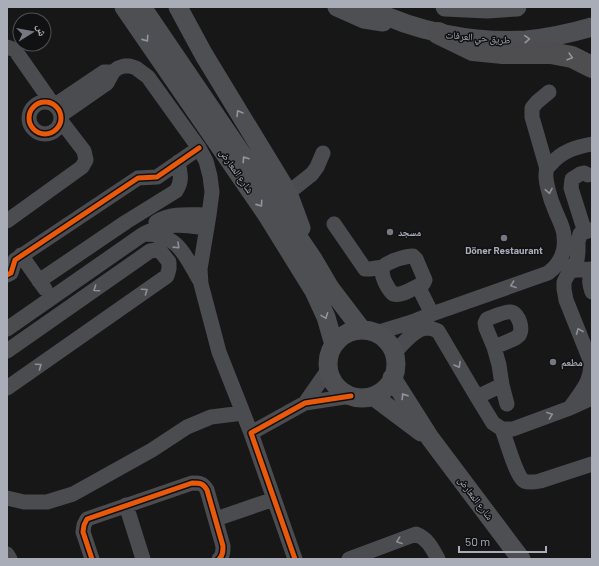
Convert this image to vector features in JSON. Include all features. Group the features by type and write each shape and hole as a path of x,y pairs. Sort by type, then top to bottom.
{"highway":[{"path":"438,33 473,50 503,53 550,53 572,57 592,67"}],"main road":[{"name":"شارع المعارض","path":"124,7 267,215 314,291 326,317 334,344"},
{"name":"شارع المعارض","path":"142,7 313,259 330,288 369,331"},
{"path":"178,7 204,55 288,193 313,259"},
{"path":"337,7 364,19 411,26"},
{"name":"طريق حي العرفات","path":"367,7 411,26 438,33 468,38 527,40 585,29"},
{"path":"445,7 487,9 517,7"},
{"path":"354,331 369,331 384,338 390,345 394,354 395,370 388,386 381,392 366,398 358,398 343,392 336,386 328,370 328,361 330,352 339,338 354,331"},
{"name":"شارع المعارض","path":"392,378 430,438 521,559"},
{"name":"شارع المعارض","path":"373,396 430,438"}],"street":[{"path":"7,47 15,50 84,151 86,160 82,167 7,221"},
{"path":"57,111 107,83 113,72 118,68 130,66 143,72 153,83 200,148 210,176 212,192 200,269 201,284 219,352 251,433 295,559"},
{"path":"549,92 532,108 532,117 550,164"},
{"path":"369,331 412,322 548,273 554,268 562,259 564,235 549,196 546,177 550,164 560,155 570,150 592,144"},
{"path":"7,275 11,273 15,260 21,255 138,178 157,177 200,148"},
{"path":"550,164 592,152"},
{"path":"288,193 312,174 318,167 324,153"},
{"path":"39,281 126,222 176,191 180,186 181,177 178,162"},
{"path":"588,228 571,188 572,179 584,173 591,175"},
{"path":"157,177 166,198 177,214"},
{"path":"7,329 142,234 157,220 177,214 208,221"},
{"path":"142,234 156,228 170,225 185,225 208,221"},
{"path":"334,224 365,269 383,267 388,263 408,256 413,256 416,259 425,280 423,284 402,294 393,294 385,283 381,272 383,267"},
{"path":"564,235 588,228"},
{"path":"566,300 564,282 577,260 580,234 588,228"},
{"path":"142,234 156,234 169,239 180,248 201,284"},
{"path":"7,351 150,251 156,250 162,252 169,262 167,276 7,388"},
{"path":"21,255 39,281 40,305 45,324"},
{"path":"570,272 592,269"},
{"path":"592,274 590,276 592,292"},
{"path":"540,276 551,278 566,300 592,368 586,384 570,408"},
{"path":"418,286 432,314"},
{"path":"394,354 416,331 424,328 431,328 438,331 493,423 502,429 513,430 592,398"},
{"path":"494,347 507,404"},
{"path":"305,403 328,370"},
{"path":"477,397 502,385"},
{"path":"251,433 305,403 351,396"},
{"path":"7,498 24,502 47,502 73,494 152,450 187,427 211,417 243,413"},
{"path":"502,429 518,473 524,481 540,481 592,464"},
{"path":"92,559 83,532 87,519 192,483 200,483 204,485 207,490 223,546 223,553 218,559"},
{"path":"216,519 274,499"},
{"path":"126,505 143,559"},
{"path":"349,559 416,534 423,537 428,542 438,559"},
{"path":"7,554 10,559"}],"cycle path":[{"path":"42,102 48,102 57,106 61,118 57,130 48,134 42,134 33,130 29,121 29,115 33,106 42,102"},
{"path":"7,275 11,273 15,260 138,178 157,177 199,148"},
{"path":"295,559 251,433 305,403 351,396"},
{"path":"92,559 83,532 87,519 192,483 201,484 207,490 223,546 223,552 219,559"}],"place":[{"name":"مسجد","path":"390,232"},
{"name":"Döner Restaurant","path":"504,238"},
{"name":"مطعم","path":"553,362"}]}
